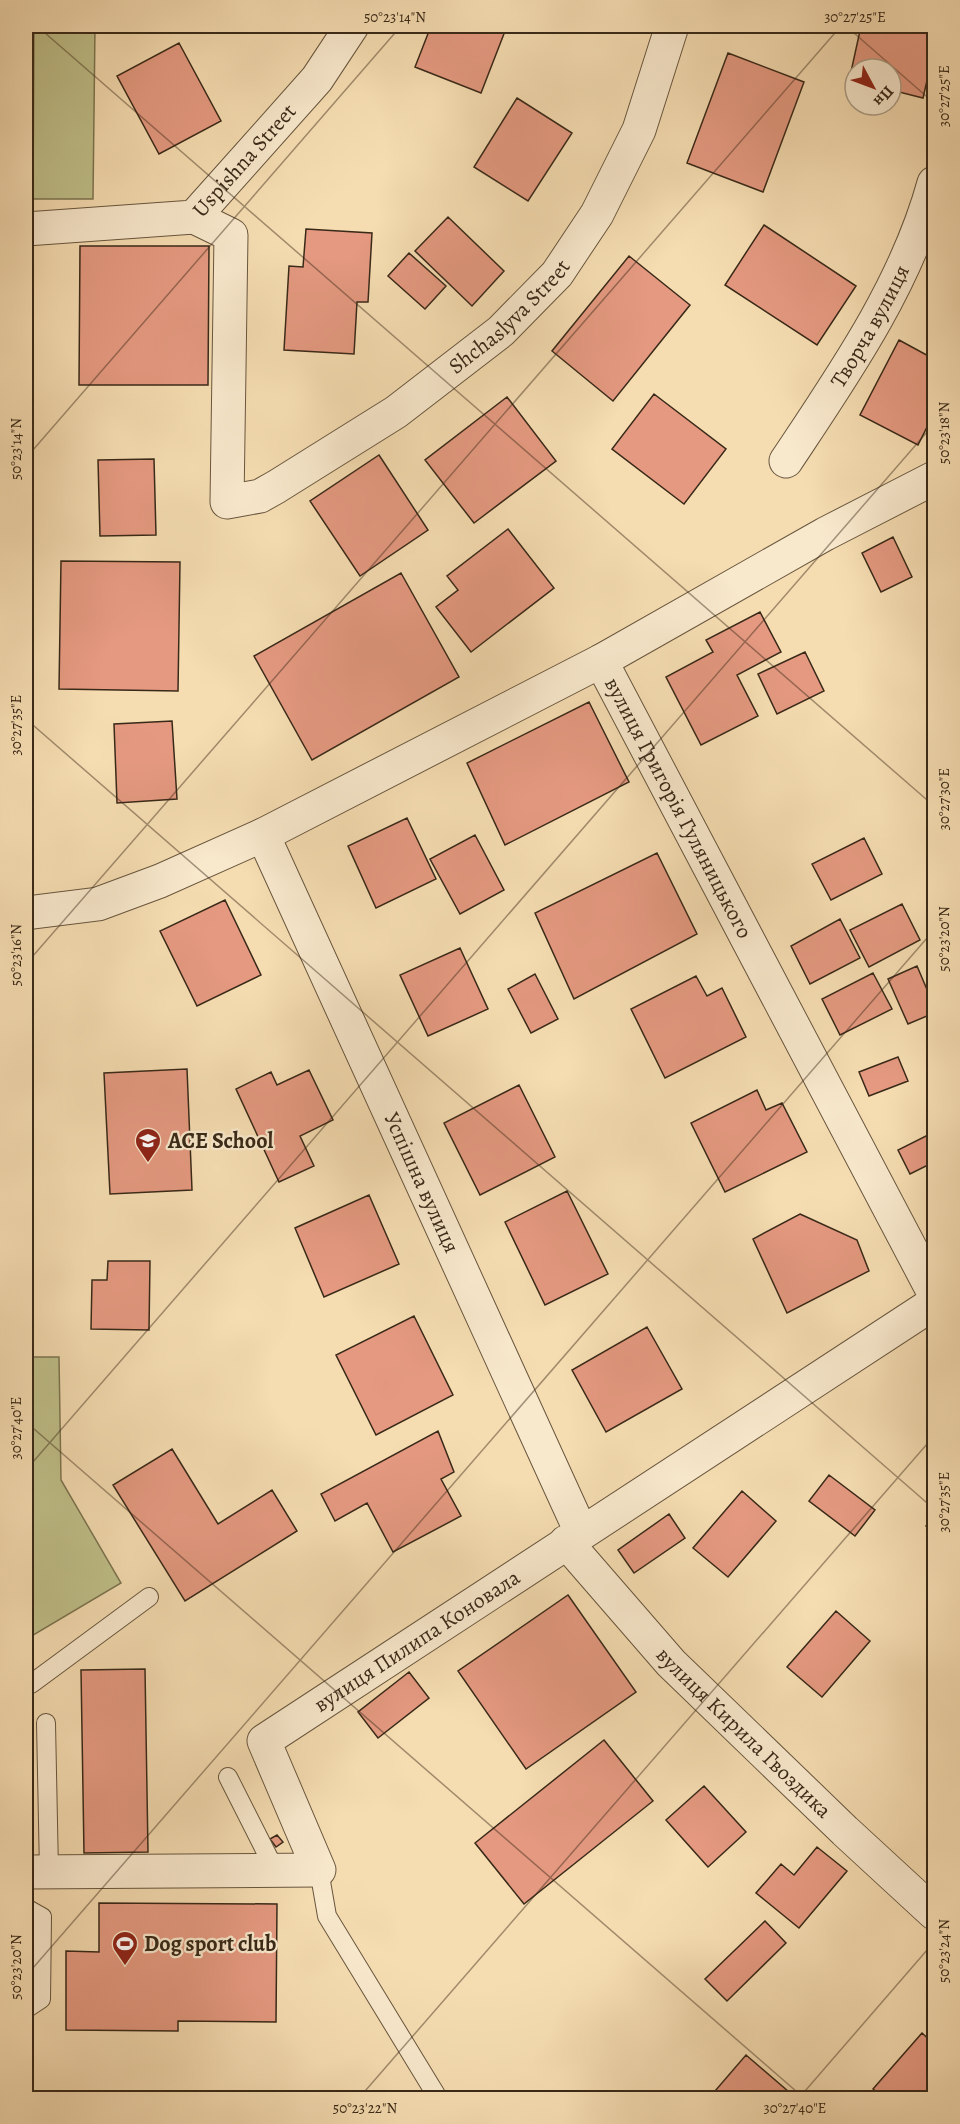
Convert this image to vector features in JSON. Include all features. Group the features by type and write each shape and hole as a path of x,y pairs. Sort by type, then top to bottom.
{"street":[{"name":"Uspishna Street","path":"26,229 194,217 317,79 352,26"},
{"name":"Shchaslyva Street","path":"194,217 231,235 227,502 260,496 396,412 501,331 557,274 597,214 639,130 672,26"},
{"name":"Творча вулиця","path":"786,461 846,371 899,276 934,183"},
{"name":"вулиця Григорія Гуляницького","path":"934,478 825,534 601,661 934,1293"},
{"path":"26,914 98,904 160,881 263,835 601,661"},
{"name":"Успішна вулиця","path":"263,835 573,1537"},
{"name":"вулиця Пилипа Коновала","path":"319,1870 264,1741 934,1303"},
{"name":"вулиця Кирила Гвоздика","path":"573,1537 671,1663 845,1831 934,1913"},
{"path":"37,1872 319,1870"}],"lane":[{"path":"26,1685 31,1684 149,1597"},
{"path":"37,1872 46,1723"},
{"path":"228,1777 275,1870"},
{"path":"319,1870 327,1916 438,2098"},
{"path":"26,1908 42,1917 41,1999 26,2009"}],"green space":[{"path":"34,26 95,26 93,199 33,199"},
{"path":"28,1357 59,1357 61,1480 121,1583 30,1637"}],"building":[{"path":"431,26 507,26 481,93 415,67"},
{"path":"861,26 934,26 934,50 923,98 903,93 903,57 854,57"},
{"path":"179,43 221,121 159,154 117,76"},
{"path":"728,53 804,82 763,192 687,163"},
{"path":"517,98 572,133 528,201 474,167"},
{"path":"448,217 504,271 472,306 415,251"},
{"path":"764,225 856,286 817,345 725,285"},
{"path":"306,229 372,233 368,302 357,302 354,354 284,350 289,266 303,267"},
{"path":"80,246 209,246 208,385 79,385"},
{"path":"409,253 446,286 425,309 388,276"},
{"path":"629,256 690,305 613,401 552,351"},
{"path":"899,340 934,359 934,413 918,445 860,415"},
{"path":"654,394 726,449 684,504 612,449"},
{"path":"507,397 556,461 474,523 425,460"},
{"path":"379,455 428,530 360,576 310,501"},
{"path":"154,459 156,535 100,536 98,460"},
{"path":"508,529 554,588 471,652 436,607 458,590 447,576"},
{"path":"893,537 912,577 881,592 862,553"},
{"path":"61,561 180,562 178,691 59,689"},
{"path":"401,573 459,677 312,760 254,656"},
{"path":"760,612 781,652 737,675 758,716 701,745 666,677 713,652 706,640"},
{"path":"805,652 824,691 777,714 758,674"},
{"path":"589,702 629,782 505,845 467,763"},
{"path":"172,721 177,799 117,803 114,724"},
{"path":"407,818 436,879 376,908 348,846"},
{"path":"475,835 504,890 460,914 430,859"},
{"path":"864,838 882,874 831,900 812,864"},
{"path":"657,853 697,934 574,999 535,913"},
{"path":"225,900 261,975 197,1006 160,931"},
{"path":"902,904 920,940 869,967 850,930"},
{"path":"840,919 860,958 810,984 791,946"},
{"path":"460,948 488,1009 428,1036 400,975"},
{"path":"917,966 934,1006 934,1013 908,1024 888,979"},
{"path":"873,973 892,1009 840,1035 822,999"},
{"path":"535,974 558,1019 531,1033 508,989"},
{"path":"696,976 707,996 722,988 746,1037 665,1078 631,1009"},
{"path":"898,1057 908,1081 869,1096 859,1072"},
{"path":"187,1069 192,1190 110,1194 104,1073"},
{"path":"309,1070 333,1120 300,1136 314,1166 279,1182 236,1089 271,1072 277,1085"},
{"path":"519,1085 555,1157 480,1195 444,1123"},
{"path":"757,1090 766,1110 782,1103 807,1152 725,1192 691,1123"},
{"path":"934,1132 934,1162 910,1174 898,1150"},
{"path":"567,1191 608,1274 545,1305 505,1222"},
{"path":"369,1195 399,1264 324,1297 295,1228"},
{"path":"800,1214 857,1240 869,1271 787,1313 753,1239"},
{"path":"108,1261 150,1261 149,1330 91,1329 92,1280 107,1280"},
{"path":"414,1316 453,1395 376,1435 336,1355"},
{"path":"647,1327 682,1389 606,1432 572,1370"},
{"path":"438,1431 454,1472 441,1479 461,1516 393,1552 367,1503 335,1521 321,1494"},
{"path":"172,1449 218,1524 272,1490 297,1531 185,1601 113,1485"},
{"path":"829,1475 875,1510 855,1536 809,1501"},
{"path":"742,1491 776,1521 728,1577 693,1548"},
{"path":"669,1514 685,1538 634,1573 618,1550"},
{"path":"934,1516 934,1533 926,1526"},
{"path":"568,1595 636,1692 526,1769 458,1671"},
{"path":"836,1611 870,1641 822,1697 787,1667"},
{"path":"145,1669 148,1852 84,1853 81,1670"},
{"path":"409,1672 429,1698 378,1738 358,1712"},
{"path":"604,1740 653,1801 524,1904 475,1843"},
{"path":"704,1786 746,1832 708,1867 666,1820"},
{"path":"277,1835 283,1842 276,1847 270,1839"},
{"path":"817,1847 847,1871 799,1928 756,1893 781,1864 794,1875"},
{"path":"99,1903 277,1904 276,2022 178,2021 178,2031 66,2030 66,1951 99,1952"},
{"path":"765,1921 786,1943 727,2001 705,1979"},
{"path":"922,2033 934,2044 934,2088 926,2098 884,2098 873,2089"},
{"path":"746,2055 796,2098 709,2098"}],"place":[{"name":"ACE School","path":"148,1164"},
{"name":"Dog sport club","path":"125,1967"}]}
